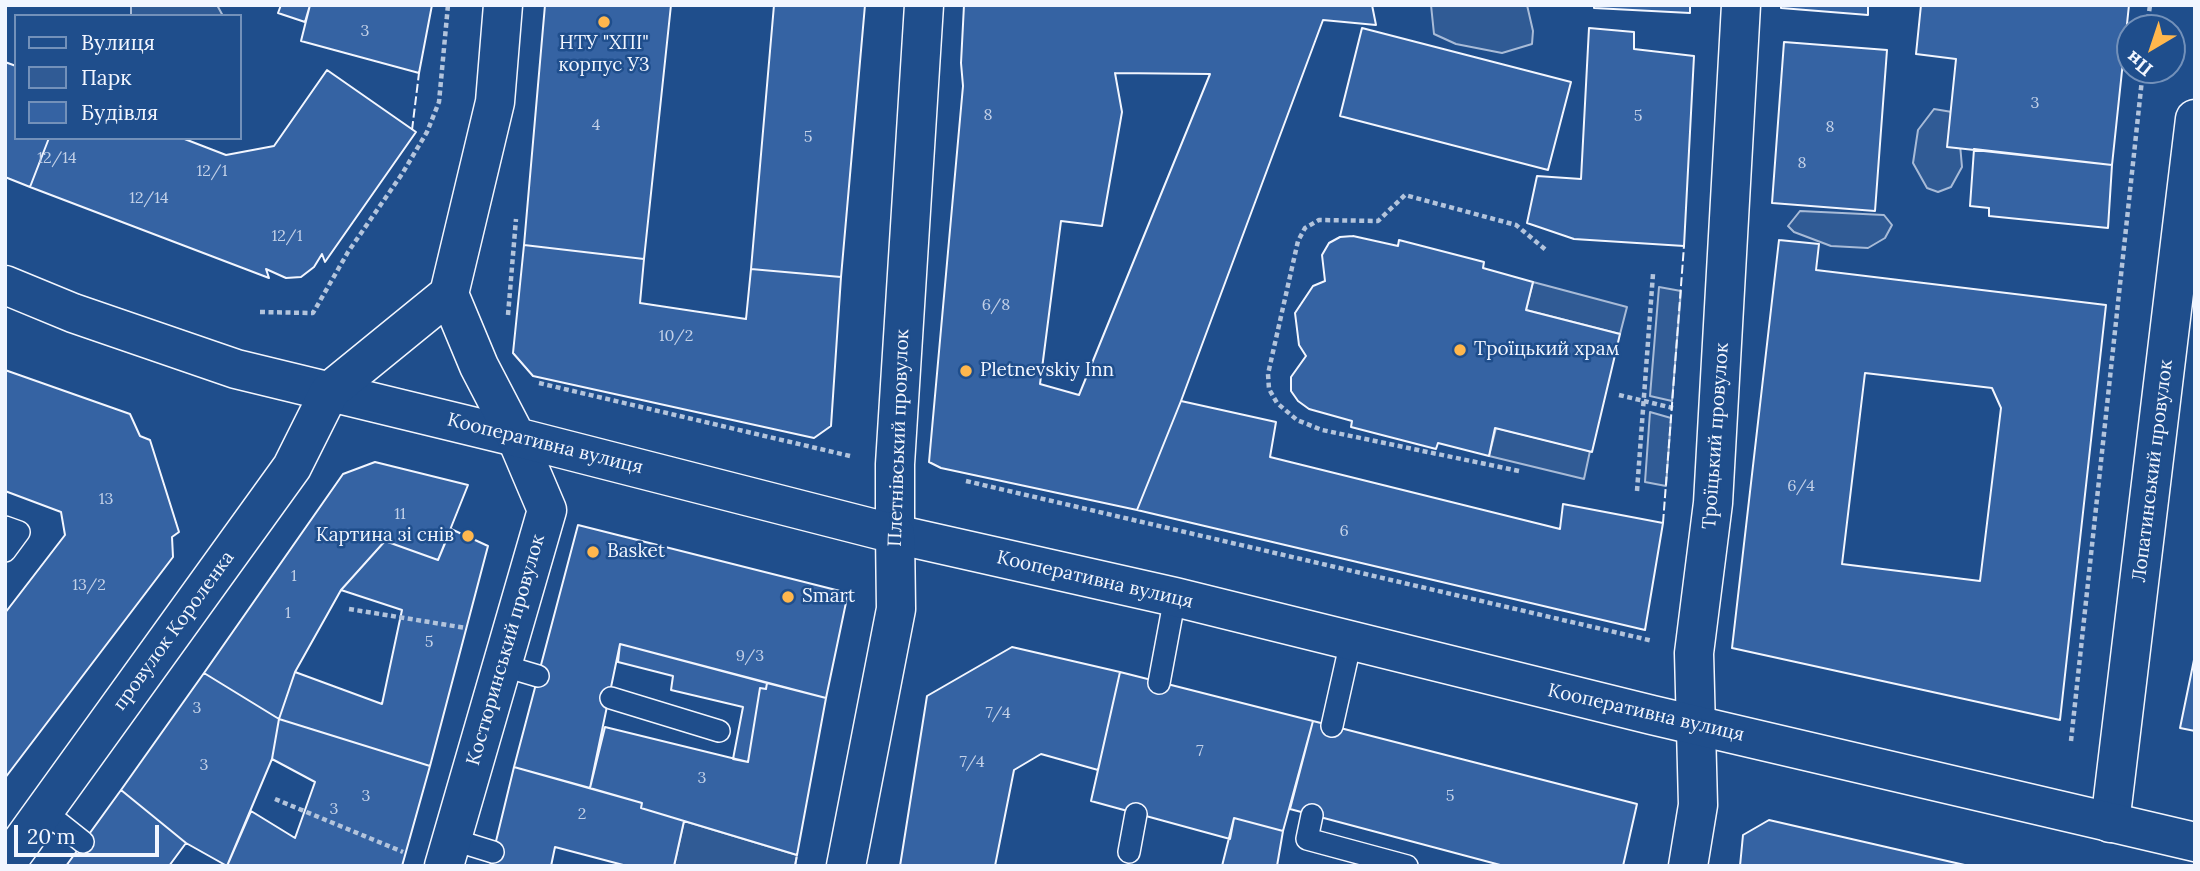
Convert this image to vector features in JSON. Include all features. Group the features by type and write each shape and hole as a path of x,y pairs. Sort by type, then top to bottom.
{"street":[{"path":"330,391 449,294 495,102 503,5"},
{"name":"Плетнівський провулок","path":"846,866 896,609 896,450 924,5"},
{"name":"Троїцький провулок","path":"1688,866 1698,805 1695,653 1713,503 1741,5"},
{"name":"Лопатинський провулок","path":"2110,822 2195,119"},
{"name":"Кооперативна вулиця","path":"5,285 74,313 236,369 895,534 1175,597 1697,725 2195,842"},
{"name":"Костюринський провулок","path":"447,853 547,510 516,437 479,366 449,294"},
{"name":"провулок Короленка","path":"5,865 292,467 330,391"}],"lane":[{"path":"5,527 19,531 5,551"},
{"path":"1159,682 1175,597"},
{"path":"1332,726 1351,641"},
{"path":"501,666 538,677"},
{"path":"611,698 719,731"},
{"path":"44,811 83,842"},
{"path":"1129,852 1136,814"},
{"path":"1312,815 1307,839 1407,866"},
{"path":"447,853 493,852"}],"path":[{"path":"260,312 313,313 348,252 402,174 427,132 439,102 449,5"},
{"path":"2070,741 2141,84"},
{"path":"1519,471 1350,438 1322,430 1297,420 1277,403 1269,389 1268,374 1298,241 1305,228 1319,220 1378,221 1405,195 1516,225 1546,250"},
{"path":"1637,491 1653,274"},
{"path":"528,380 862,459"},
{"path":"1619,395 1681,410"},
{"path":"966,481 1665,644"},
{"path":"349,609 466,628"},
{"path":"275,799 405,853"}],"green space":[{"path":"131,5 217,5 222,14 131,14"},
{"path":"1431,5 1527,5 1533,31 1532,44 1502,53 1456,44 1434,34"},
{"path":"1934,109 1952,112 1959,133 1962,167 1951,187 1938,192 1927,188 1913,163 1918,130"},
{"path":"1800,211 1884,215 1892,225 1885,238 1868,248 1831,246 1794,232 1788,226"},
{"path":"1533,282 1627,307 1620,334 1526,310"},
{"path":"1659,287 1681,291 1672,401 1650,396"},
{"path":"1650,412 1671,418 1666,486 1645,482"},
{"path":"1496,428 1590,451 1584,479 1489,456"},
{"path":"684,821 797,855 795,866 674,866"}],"building":[{"path":"281,5 310,5 305,22 278,13"},
{"path":"310,5 432,5 419,73 301,41"},
{"path":"545,5 671,5 644,259 524,245"},
{"path":"774,5 865,5 841,277 751,269"},
{"path":"964,5 1372,5 1376,25 1323,20 1181,401 1137,510 941,468 929,462 963,86 961,63","holes":["1115,73 1210,74 1079,395 1040,384 1061,221 1102,226 1122,112"]},
{"path":"1594,5 1690,5 1690,13 1594,8"},
{"path":"1781,5 1868,5 1868,15 1781,8"},
{"path":"1921,5 2129,5 2128,14 2116,14 2116,84 2121,84 2112,165 1947,147 1956,59 1916,54"},
{"path":"1362,28 1571,82 1548,170 1340,116"},
{"path":"1589,28 1634,32 1634,49 1694,56 1684,246 1574,239 1527,223 1537,176 1581,179"},
{"path":"1784,42 1887,50 1875,211 1772,203"},
{"path":"5,62 14,65 14,140 48,140 30,187 5,177"},
{"path":"327,70 416,132 325,262 322,254 314,267 301,277 286,278 266,269 269,278 30,187 48,140 187,140 226,155 274,146"},
{"path":"1974,149 2112,165 2108,228 1989,216 1989,208 1970,206"},
{"name":"Троїцький храм","path":"1353,236 1398,246 1399,240 1484,262 1483,268 1533,282 1526,310 1620,334 1592,452 1495,428 1489,456 1438,443 1436,449 1351,427 1352,421 1309,409 1298,401 1291,391 1291,377 1306,356 1299,345 1295,313 1313,286 1325,281 1322,255 1329,243 1340,237"},
{"path":"1779,240 1819,244 1816,270 2106,305 2060,720 1732,648","holes":["1865,373 1992,388 2001,408 1980,581 1842,564"]},
{"path":"524,245 644,259 640,303 746,319 751,269 841,277 831,426 814,438 533,376 513,353"},
{"path":"5,370 130,414 140,436 150,440 179,532 172,537 173,557 5,778 5,613 65,535 61,512 5,491"},
{"path":"1181,401 1276,422 1270,457 1560,529 1563,504 1663,523 1645,630 1137,510"},
{"path":"375,462 468,485 438,560 385,541 341,590 295,672 279,719 204,673 343,474"},
{"path":"578,525 848,593 826,698 620,644 590,788 514,767"},
{"path":"451,529 488,546 430,766 279,719 295,672 382,704 402,610 341,590 385,541 438,560"},
{"path":"620,644 767,683 766,689 760,688 748,762 733,759 743,707 671,690 673,676 618,662"},
{"path":"1012,647 1120,672 1098,770 1041,754 1014,770 995,866 900,866 927,696"},
{"path":"2195,655 2195,731 2180,728"},
{"path":"1120,672 1313,721 1283,831 1234,818 1230,839 1091,801"},
{"path":"204,673 279,719 272,759 227,866 186,843 121,790"},
{"path":"767,683 826,698 797,855 641,808 642,803 590,788 605,727 748,762 760,688 766,689"},
{"path":"279,719 430,766 402,866 227,866 251,811 295,838 315,782 272,759"},
{"path":"1313,721 1637,804 1623,866 1504,866 1290,809"},
{"path":"514,767 642,803 641,808 684,821 674,866 627,866 555,847 551,866 490,866"},
{"path":"121,790 186,843 169,866 66,866"},
{"path":"1234,818 1283,831 1277,866 1222,866"},
{"path":"1769,820 1969,866 1740,866 1743,835"}],"fence":[{"path":"412,130 419,73"},
{"path":"1663,523 1684,246"},
{"path":"795,866 797,855"}],"place":[{"name":"НТУ \"ХПІ\" корпус У3","path":"604,22"},
{"name":"Троїцький храм","path":"1460,350"},
{"name":"Pletnevskiy Inn","path":"966,371"},
{"name":"Картина зі снів","path":"468,536"},
{"name":"Basket","path":"593,552"},
{"name":"Smart","path":"788,597"}]}
